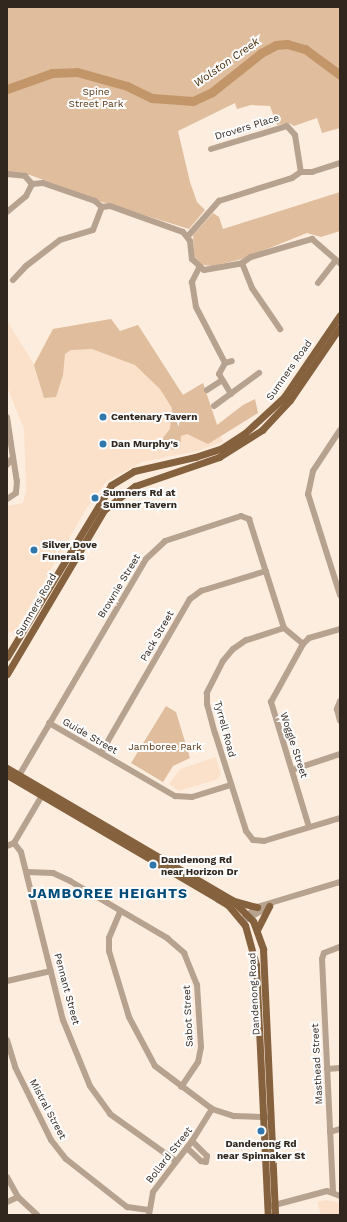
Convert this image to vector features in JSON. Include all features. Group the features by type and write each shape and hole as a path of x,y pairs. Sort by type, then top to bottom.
{"main road":[{"name":"Sumners Road","path":"7,657 10,646 103,495 126,474 222,448 257,425 284,398 340,315"},
{"name":"Sumners Road","path":"7,674 104,510 124,493 151,479 219,457 262,430 290,400 340,327"},
{"path":"75,541 82,545"},
{"path":"10,646 20,651"},
{"name":"Dandenong Road","path":"7,768 17,778"},
{"name":"Dandenong Road","path":"7,775 17,778 232,900 249,916 257,930 263,949 271,1213"},
{"name":"Dandenong Road","path":"43,793 218,899 242,920 252,940 256,965 274,1204 271,1213"},
{"path":"232,900 257,907"},
{"path":"257,930 269,906"}],"street":[{"name":"Drovers Place","path":"211,149 286,126 295,135 301,172"},
{"path":"188,236 219,201 292,178 301,172 312,172 340,163"},
{"path":"7,174 25,176 32,184"},
{"path":"32,184 43,183 95,201 102,207 110,206 188,236"},
{"path":"7,212 26,196 32,184"},
{"path":"13,280 26,266 60,240 93,230 102,207"},
{"path":"188,236 192,259 199,268 209,270 242,263 251,258 312,239 337,262 318,283"},
{"path":"242,263 252,288 280,329"},
{"path":"199,268 192,282 196,307 224,363"},
{"path":"224,363 232,361"},
{"path":"224,363 219,374 221,381 231,394"},
{"path":"214,406 259,373"},
{"path":"207,390 221,381"},
{"path":"7,417 16,493 7,499"},
{"path":"339,434 312,471 308,494 340,595"},
{"path":"7,465 12,457"},
{"name":"Brownie Street","path":"17,778 146,558 160,545 174,537 241,516 251,522 284,628"},
{"name":"Pack Street","path":"100,753 190,599 201,591 266,571"},
{"path":"284,628 303,644 309,638 340,629"},
{"name":"Tyrrell Road","path":"284,628 246,640 233,649 207,693 207,704 246,832 259,842 310,828"},
{"name":"Woggle Street","path":"303,644 271,702 310,828"},
{"path":"340,701 337,709 340,721"},
{"name":"Guide Street","path":"49,723 182,798 231,785"},
{"path":"292,770 340,754"},
{"path":"7,846 14,843 43,793"},
{"path":"310,828 340,818"},
{"name":"Pennant Street","path":"14,843 21,852 27,872 63,1020 90,1086 110,1114 176,1161"},
{"name":"Sabot Street","path":"27,872 53,873 167,938 184,953 193,969 197,985 201,1047 198,1062 181,1087"},
{"path":"249,916 257,907 340,882"},
{"path":"242,920 288,898"},
{"path":"120,912 109,938 120,991 145,1051 155,1066 212,1109 234,1116 267,1117"},
{"name":"Masthead Street","path":"332,1192 322,959 324,954 340,946"},
{"path":"7,981 51,971"},
{"name":"Mistral Street","path":"7,1040 8,1050 51,1140 66,1159 127,1207 149,1213"},
{"path":"327,1069 340,1068"},
{"name":"Bollard Street","path":"149,1213 153,1192 192,1142 212,1109"},
{"path":"330,1132 340,1129"},
{"path":"187,1148 201,1161 206,1162 206,1156 192,1142"},
{"path":"7,1177 18,1197 37,1215"},
{"path":"271,1213 288,1204 332,1192 340,1196"},
{"path":"7,1202 18,1197"},
{"path":"274,1204 288,1204"}],"shaded area":[{"path":"111,319 120,331 138,325 182,395 203,383 223,442 198,451 142,462 106,482 86,509 16,630 7,633 7,506 23,503 26,491 24,429 7,387 7,321 34,364 53,329"},
{"path":"216,757 221,774 218,779 179,791 169,784 180,769"},
{"path":"326,1200 340,1203 340,1215 321,1215 317,1202"}],"green space":[{"name":"Spine Street Park","path":"7,7 340,7 340,128 322,133 317,118 294,126 289,123 277,125 270,106 251,105 237,109 235,103 178,131 190,182 197,202 205,210 189,229 102,202 30,175 7,172"},
{"path":"340,192 340,231 321,237 307,233 242,259 213,266 202,265 194,256 193,235 213,213 219,217 223,229"},
{"path":"111,319 120,331 138,325 183,395 203,383 217,425 243,405 255,399 258,413 208,444 187,434 181,436 180,446 173,450 162,439 170,429 172,408 160,389 135,365 92,349 71,350 65,354 63,375 56,397 44,398 34,365 53,329"},
{"name":"Jamboree Park","path":"166,706 176,712 190,758 173,766 163,782 131,763"}],"waterway":[{"name":"Wolston Creek","path":"7,89 52,73 77,72 127,86 152,98 193,101 212,92 261,53 276,45 287,44 305,49 340,75"}],"place":[{"name":"Centenary Tavern","path":"103,417"},
{"name":"Dan Murphy's","path":"103,444"},
{"name":"Sumners Rd at Sumner Tavern","path":"95,498"},
{"name":"Silver Dove Funerals","path":"34,550"},
{"name":"Dandenong Rd near Horizon Dr","path":"153,865"},
{"name":"Dandenong Rd near Spinnaker St","path":"261,1131"}],"district":[{"name":"JAMBOREE HEIGHTS","path":"108,893"}]}
